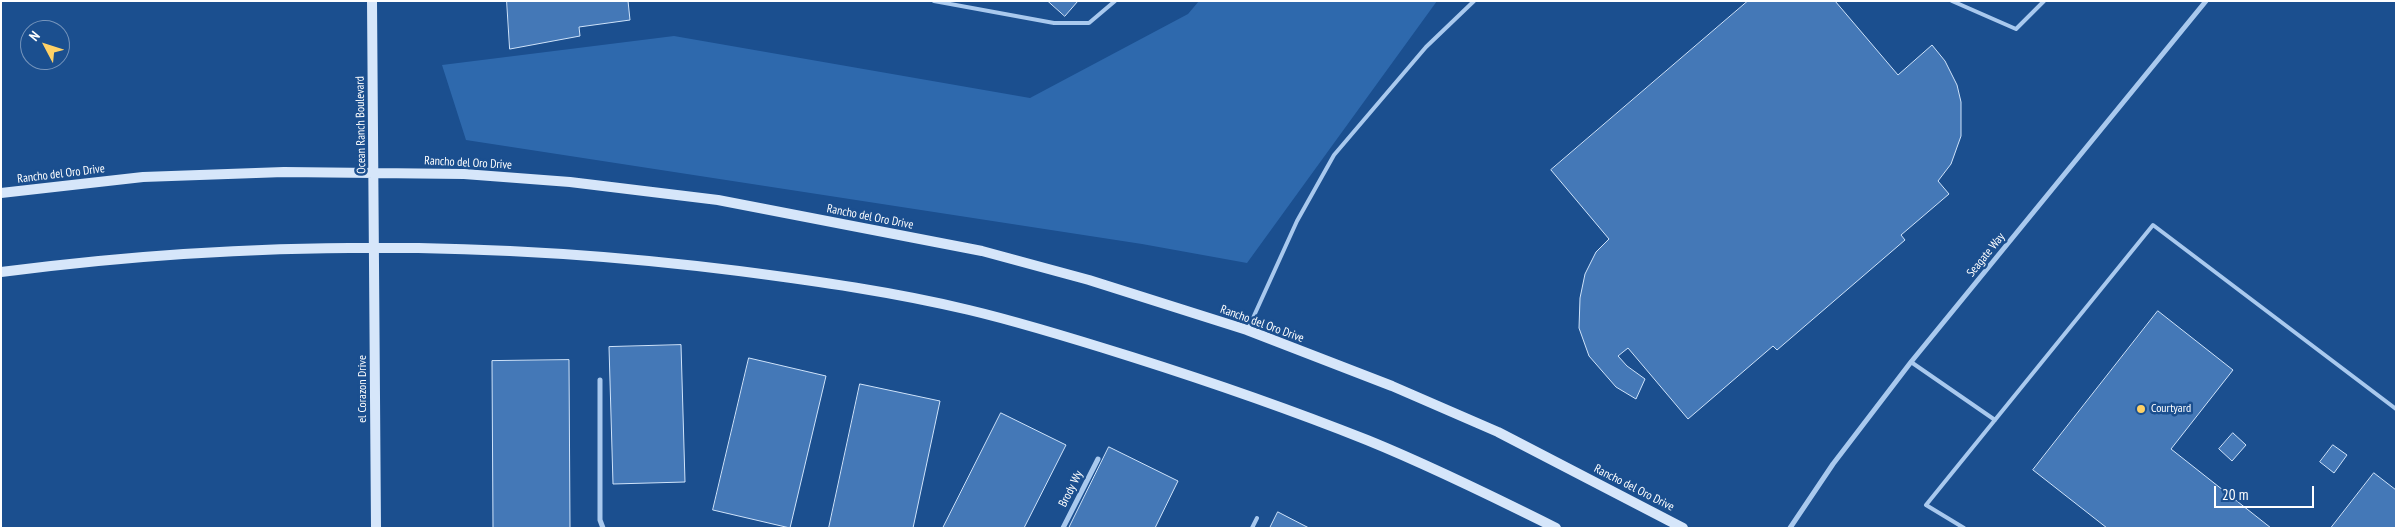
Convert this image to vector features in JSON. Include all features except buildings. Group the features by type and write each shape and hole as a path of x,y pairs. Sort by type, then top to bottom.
{"main road":[{"name":"Ocean Ranch Boulevard","path":"372,1 375,249"},
{"name":"Rancho del Oro Drive","path":"1,193 143,176 284,172 464,174 570,182 718,200 982,251 1089,280 1247,330 1392,386 1498,432 1683,528"},
{"name":"el Corazon Drive","path":"375,249 376,528"},
{"path":"1,272 176,255 286,250 466,250 554,253 686,265 832,283 969,310 1072,338 1227,387 1369,441 1472,486 1556,528"}],"street":[{"name":"Seagate Way","path":"1790,528 1833,464 1911,362 2206,1"},
{"path":"600,380 600,520 603,528"},
{"name":"Brody Wy","path":"1062,528 1098,459"}],"lane":[{"path":"934,1 1054,23 1089,23 1115,1"},
{"path":"1247,330 1297,221 1334,156 1426,47 1474,1"},
{"path":"1952,1 2016,29 2044,1"},
{"path":"1964,528 1926,505 2153,226 2396,409"},
{"path":"1911,362 1995,420"},
{"path":"1252,528 1257,518"}],"shaded area":[{"path":"1199,1 1437,1 1247,263 1142,244 466,140 442,65 674,36 1030,98 1188,14"}],"place":[{"name":"Courtyard","path":"2141,409"}]}
